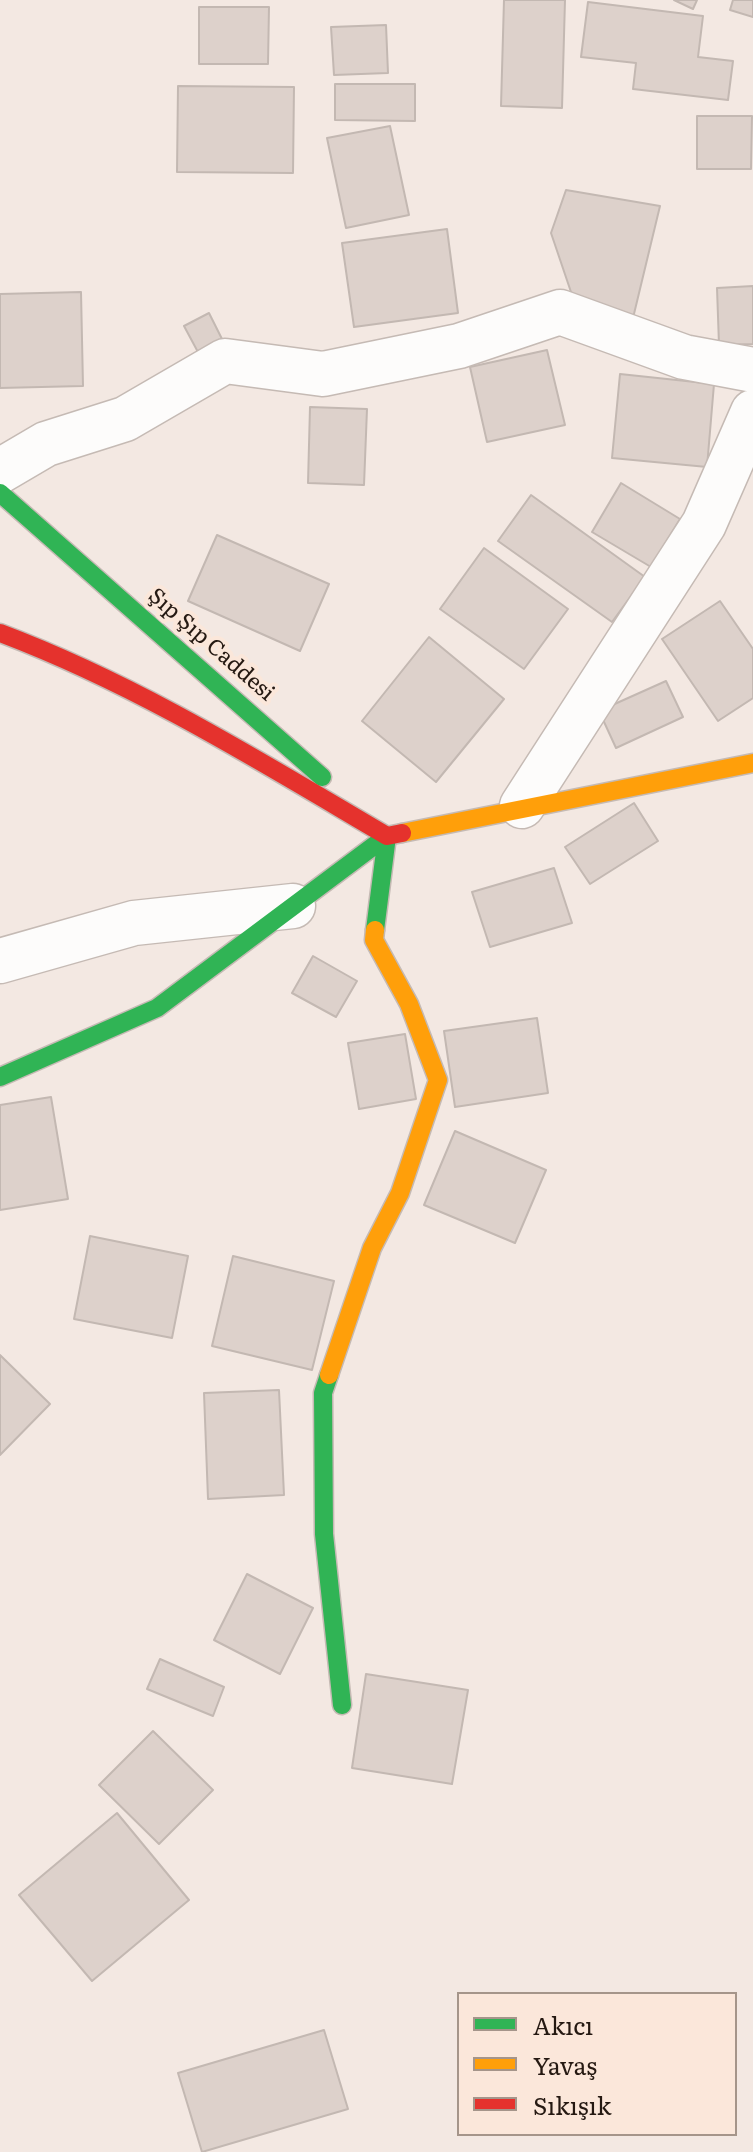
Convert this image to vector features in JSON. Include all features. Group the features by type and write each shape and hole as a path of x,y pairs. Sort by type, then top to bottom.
{"street":[{"path":"0,471 46,444 125,419 225,361 323,374 459,346 560,312 684,357 753,370"},
{"path":"522,806 704,524 753,412"},
{"name":"Şıp Şıp Caddesi","path":"0,493 387,836"},
{"path":"0,633 51,650 188,722 387,836"},
{"path":"0,1077 157,1008 387,836 522,806 753,763"},
{"path":"342,1705 324,1534 323,1393 372,1248 400,1193 438,1080 409,1004 374,940 387,836"},
{"path":"0,961 134,923 293,906"}],"building":[{"path":"504,0 565,0 562,108 501,106"},
{"path":"674,0 697,0 693,9"},
{"path":"733,0 753,0 753,17 730,10"},
{"path":"588,2 703,16 698,57 733,61 728,100 633,89 636,63 581,57"},
{"path":"199,7 269,7 268,64 199,64"},
{"path":"386,25 388,73 334,75 331,27"},
{"path":"335,84 415,84 415,121 335,120"},
{"path":"178,86 294,87 293,173 177,172"},
{"path":"697,116 752,116 751,169 697,169"},
{"path":"390,126 409,215 346,228 327,138"},
{"path":"566,190 660,206 633,318 572,295 551,233"},
{"path":"447,229 458,313 354,327 342,243"},
{"path":"753,286 753,344 719,345 717,288"},
{"path":"81,292 83,386 0,388 0,294"},
{"path":"209,313 223,341 199,354 184,326"},
{"path":"547,350 565,425 487,442 470,367"},
{"path":"620,374 714,384 707,467 612,458"},
{"path":"310,407 367,409 364,485 308,483"},
{"path":"621,483 680,519 651,567 592,532"},
{"path":"531,495 645,577 612,622 498,541"},
{"path":"217,535 329,584 300,651 188,601"},
{"path":"484,548 568,609 524,669 440,609"},
{"path":"720,601 753,649 753,698 718,721 662,639"},
{"path":"429,637 504,699 436,782 362,721"},
{"path":"666,681 683,717 616,748 599,711"},
{"path":"634,803 658,841 590,884 565,847"},
{"path":"554,868 572,923 490,947 472,892"},
{"path":"313,956 357,981 336,1017 292,993"},
{"path":"537,1018 548,1093 455,1107 444,1031"},
{"path":"405,1034 416,1099 359,1109 348,1043"},
{"path":"51,1097 68,1199 0,1210 0,1105"},
{"path":"455,1131 546,1170 515,1243 424,1205"},
{"path":"90,1236 188,1256 172,1338 74,1319"},
{"path":"233,1256 334,1281 312,1370 212,1346"},
{"path":"0,1355 50,1404 0,1455"},
{"path":"279,1390 284,1495 208,1499 204,1393"},
{"path":"247,1574 313,1608 280,1674 214,1640"},
{"path":"160,1659 224,1687 213,1716 147,1689"},
{"path":"366,1674 468,1690 452,1784 352,1768"},
{"path":"153,1731 213,1790 159,1844 99,1785"},
{"path":"117,1813 189,1900 92,1981 19,1895"},
{"path":"324,2030 348,2109 202,2152 178,2073"}],"traffic: fast":[{"path":"0,493 322,777"},
{"path":"0,1077 157,1008 387,836 375,930"},
{"path":"329,1375 323,1393 324,1534 342,1705"}],"traffic: slow":[{"path":"402,833 753,763"},
{"path":"329,1375 372,1248 400,1193 438,1080 409,1004 374,940 375,930"}],"traffic: jam":[{"path":"0,633 101,676 150,701 387,836 402,833"}]}
